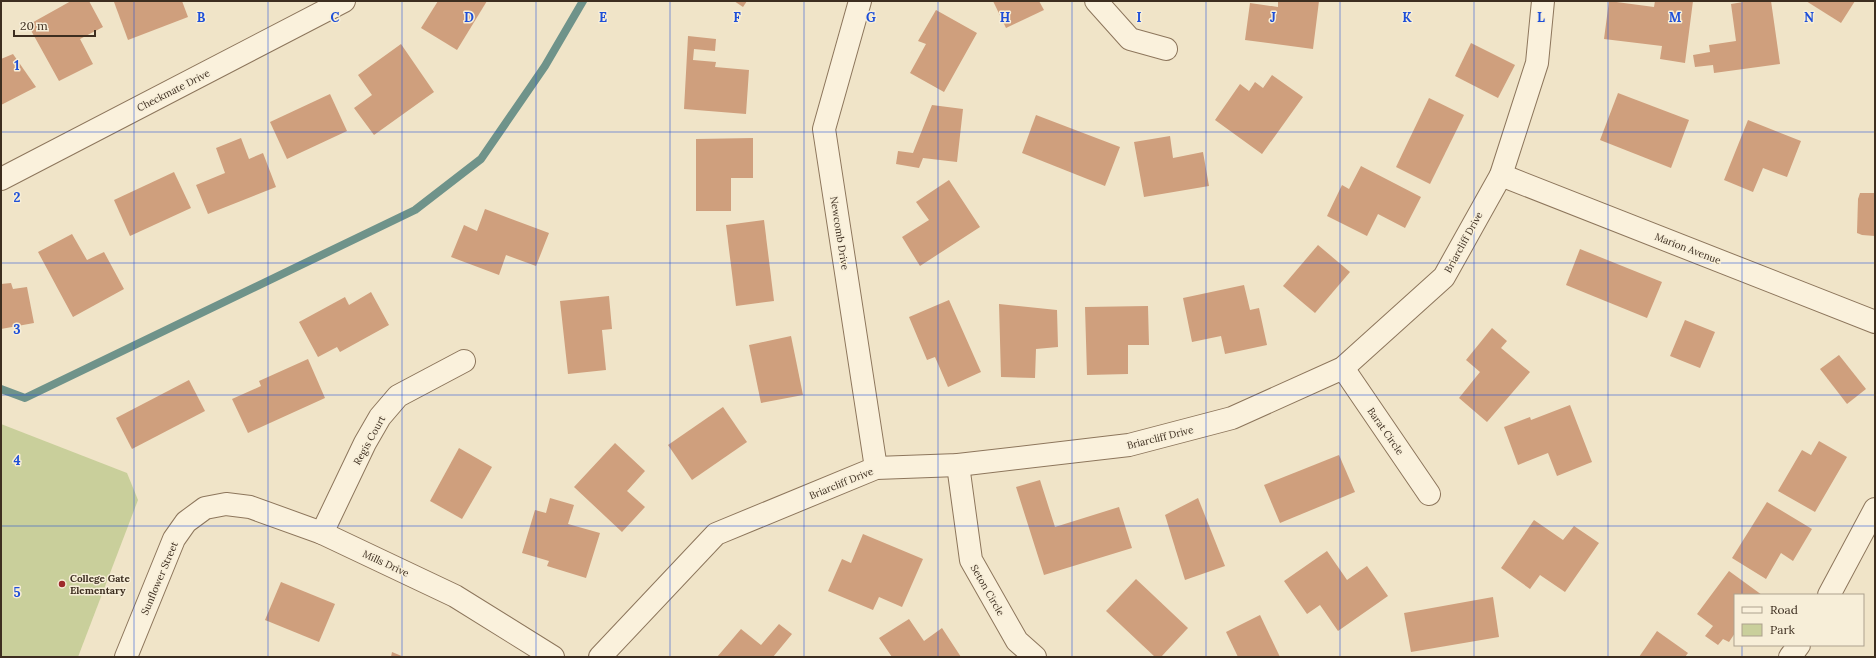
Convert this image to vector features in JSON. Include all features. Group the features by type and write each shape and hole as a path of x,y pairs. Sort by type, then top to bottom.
{"street":[{"name":"Checkmate Drive","path":"1,179 344,1"},
{"name":"Newcomb Drive","path":"860,1 824,129 876,468"},
{"path":"1096,1 1130,39 1166,49"},
{"name":"Briarcliff Drive","path":"600,657 716,534 876,468 958,465 1129,445 1232,418 1343,368 1444,277 1501,175 1537,63 1543,1"},
{"name":"Marion Avenue","path":"1501,175 1875,322"},
{"name":"Regis Court","path":"322,534 365,443 380,417 398,396 464,362"},
{"name":"Barat Circle","path":"1343,368 1429,494"},
{"name":"Seton Circle","path":"958,465 971,560 1017,641 1035,657"},
{"name":"Mills Drive","path":"205,508 226,504 250,507 322,534 455,596 553,657"},
{"name":"Sunflower Street","path":"126,657 174,539 186,522 205,508"},
{"path":"1830,594 1875,509"},
{"path":"1790,657 1798,646"}],"green space":[{"name":"College Gate Elementary","path":"1,424 127,473 138,500 78,657 1,657"}],"building":[{"path":"71,1 89,1 103,27 80,39 93,64 59,81 28,25"},
{"path":"182,1 188,17 128,40 114,2"},
{"path":"438,1 487,1 457,50 421,28"},
{"path":"734,1 747,1 743,7"},
{"path":"993,1 1039,1 1044,10 1006,28"},
{"path":"1278,1 1319,1 1313,49 1245,40 1250,3 1278,7"},
{"path":"1609,1 1654,7 1655,1 1693,1 1685,63 1660,59 1662,46 1604,39"},
{"path":"1749,1 1771,1 1780,64 1714,73 1713,65 1695,67 1693,55 1710,52 1709,45 1736,41 1731,4"},
{"path":"1806,1 1855,1 1841,23"},
{"path":"936,10 977,33 944,92 910,73 926,44 918,41"},
{"path":"688,36 716,39 715,51 694,49 693,60 716,62 715,67 749,70 746,114 684,109"},
{"path":"1471,43 1515,65 1498,98 1455,76"},
{"path":"401,44 434,92 374,135 354,108 372,95 358,75"},
{"path":"13,54 36,87 1,105 1,59"},
{"path":"1272,75 1303,97 1262,154 1215,120 1240,84 1249,91 1255,82 1263,88"},
{"path":"1618,93 1689,120 1671,168 1600,140"},
{"path":"330,94 347,131 287,159 270,122"},
{"path":"1429,98 1464,115 1430,184 1396,167"},
{"path":"932,105 963,109 957,162 923,158 919,168 896,164 898,151 913,153"},
{"path":"1036,115 1120,147 1105,186 1022,153"},
{"path":"1748,120 1801,141 1787,177 1763,168 1753,192 1724,180"},
{"path":"1170,136 1173,158 1203,152 1209,186 1144,197 1134,142"},
{"path":"241,138 249,159 263,153 276,187 208,214 196,185 225,173 216,148"},
{"path":"753,138 753,178 731,178 731,211 696,211 696,139"},
{"path":"1361,166 1421,197 1405,228 1378,214 1367,236 1327,216 1342,185 1349,189"},
{"path":"174,172 191,208 130,236 114,200"},
{"path":"949,180 980,227 920,266 902,237 929,220 916,202"},
{"path":"1860,193 1875,193 1875,236 1857,233 1858,199"},
{"path":"485,209 549,233 536,266 506,255 499,275 451,257 464,225 477,231"},
{"path":"764,220 774,301 736,306 726,225"},
{"path":"72,234 87,260 104,252 124,289 73,317 38,252"},
{"path":"1318,245 1350,272 1315,313 1283,286"},
{"path":"1580,249 1662,282 1647,318 1566,285"},
{"path":"11,283 13,289 27,287 34,323 1,329 1,284"},
{"path":"1244,285 1250,310 1259,308 1267,345 1225,354 1221,336 1192,342 1183,298"},
{"path":"371,292 389,325 340,352 337,347 318,357 299,322 345,297 349,305"},
{"path":"609,296 612,329 602,330 606,370 568,374 560,301"},
{"path":"949,300 981,372 948,387 935,357 927,360 909,317"},
{"path":"999,304 1057,310 1058,347 1036,349 1035,378 1001,377"},
{"path":"1148,306 1149,345 1128,345 1128,374 1087,375 1085,307"},
{"path":"1685,320 1715,332 1700,368 1670,356"},
{"path":"1492,328 1507,341 1501,348 1530,372 1487,422 1459,398 1480,372 1466,360"},
{"path":"791,336 803,395 761,403 749,345"},
{"path":"1839,355 1866,389 1847,404 1820,369"},
{"path":"308,359 325,398 248,433 232,399 261,386 259,381"},
{"path":"189,380 205,411 132,449 116,418"},
{"path":"1570,405 1592,462 1557,476 1548,453 1518,465 1504,427 1530,417 1531,420"},
{"path":"723,407 747,442 692,480 668,445"},
{"path":"1819,441 1847,457 1815,512 1778,491 1802,450 1811,455"},
{"path":"615,443 645,471 627,491 645,507 622,532 574,487"},
{"path":"459,448 492,467 462,519 430,501"},
{"path":"1339,455 1355,492 1280,523 1264,485"},
{"path":"1040,480 1055,527 1119,507 1132,548 1044,575 1016,487"},
{"path":"550,498 574,505 568,524 600,533 586,578 547,566 549,561 522,553 535,510 546,513"},
{"path":"1198,498 1225,566 1185,580 1165,515"},
{"path":"1767,502 1812,529 1793,561 1781,553 1766,579 1732,558"},
{"path":"1534,520 1563,540 1574,526 1599,543 1565,592 1540,575 1530,589 1501,568"},
{"path":"863,534 923,559 902,607 879,597 873,610 828,591 842,559 851,563"},
{"path":"1327,551 1347,580 1367,566 1388,596 1338,631 1320,605 1307,614 1284,581"},
{"path":"1729,571 1761,594 1734,594 1734,634 1729,642 1723,639 1718,645 1705,636 1713,626 1697,614"},
{"path":"1136,579 1188,628 1161,657 1155,657 1106,611"},
{"path":"281,582 335,604 319,642 265,620"},
{"path":"1493,597 1499,637 1411,652 1404,613"},
{"path":"1260,615 1280,657 1238,657 1226,632"},
{"path":"909,619 924,641 942,628 961,657 892,657 879,638"},
{"path":"779,624 792,634 773,657 717,657 741,629 761,645"},
{"path":"1657,631 1688,653 1685,657 1639,657"},
{"path":"392,652 404,657 391,657"}],"waterway":[{"path":"1,389 25,398 415,210 481,159 545,66 583,1"}],"place":[{"name":"College Gate Elementary","path":"62,584"}]}
